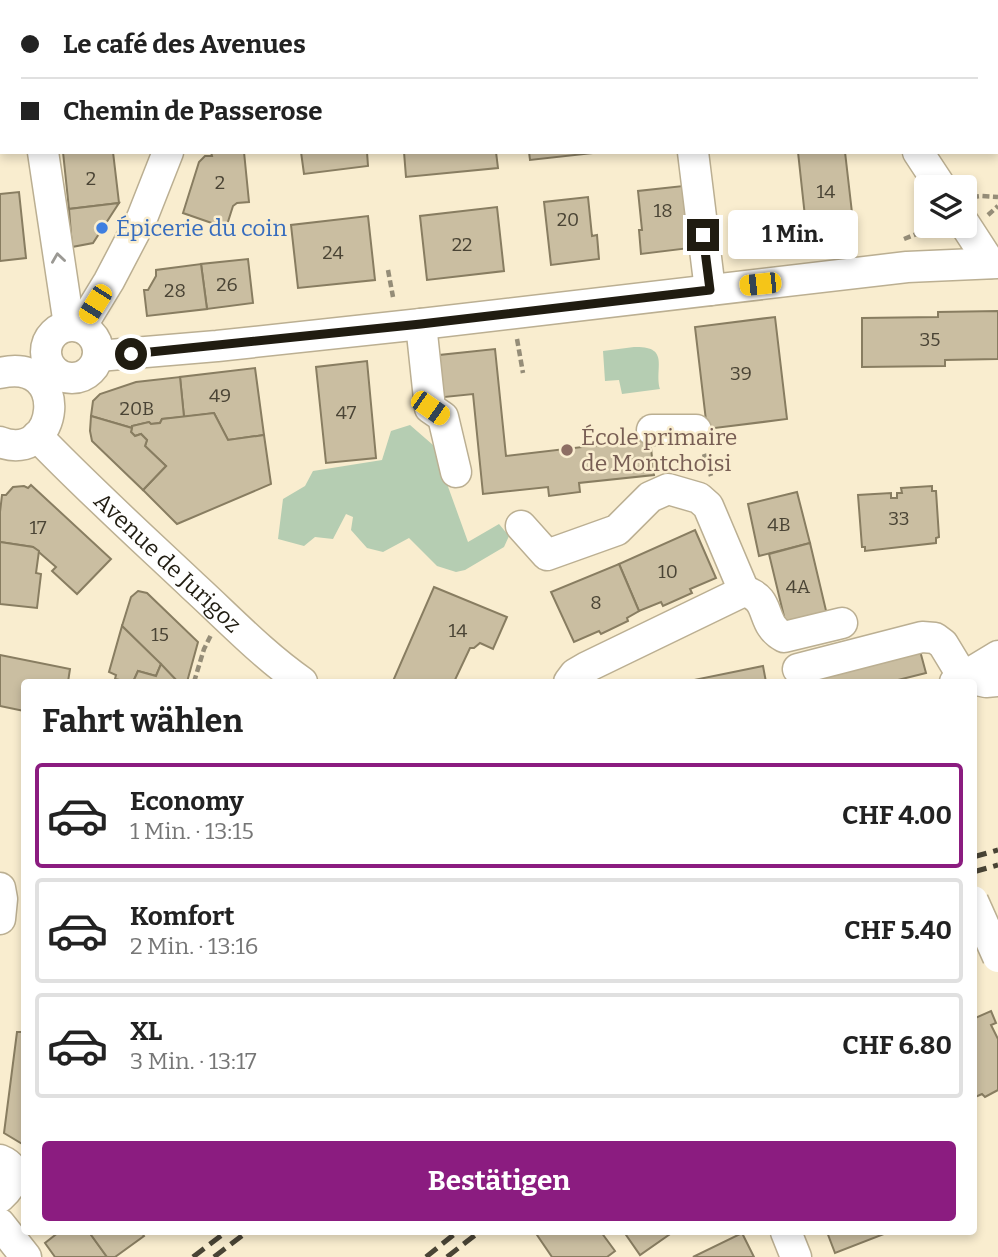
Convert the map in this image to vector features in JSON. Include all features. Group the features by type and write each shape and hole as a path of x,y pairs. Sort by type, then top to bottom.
{"street":[{"path":"43,154 66,331"},
{"path":"167,154 142,218 109,281 46,355 52,369 65,377 88,366 217,346 907,267 994,263 977,220"},
{"path":"693,154 710,290"},
{"path":"919,154 933,175"},
{"path":"421,324 430,408 443,417 456,472"},
{"path":"6,372 66,331 92,335 97,346 88,366 51,406"},
{"path":"0,442 17,445 37,436 48,421 51,406 46,390 38,379 28,373 6,372"},
{"path":"652,430 700,442"},
{"name":"Avenue de Jurigoz","path":"37,436 222,613 298,679"},
{"path":"521,526 547,555 617,530 650,497 668,489 687,494 699,498 708,506 744,591"},
{"path":"571,679 587,667 744,591 754,593 761,600 771,625 778,634 785,637 842,623"},
{"path":"797,669 922,638 935,638 943,644 959,679"},
{"path":"961,679 998,656"},
{"path":"977,681 998,681"},
{"path":"0,888 0,919"},
{"path":"977,910 998,957"},
{"path":"0,1224 26,1257"},
{"path":"787,1235 796,1257"}],"path":[{"path":"977,205 981,195 998,197"},
{"path":"977,212 998,206"},
{"path":"902,240 914,235"},
{"path":"388,270 393,298"},
{"path":"517,339 523,373"},
{"path":"700,442 712,481"},
{"path":"195,679 204,649 222,613"}],"green space":[{"path":"634,347 653,350 657,354 660,389 622,394 619,380 605,381 603,351"},
{"path":"410,425 433,445 468,542 499,524 509,536 504,547 465,570 456,572 437,566 409,538 383,552 367,548 351,530 353,517 346,514 333,539 315,537 304,546 278,539 283,499 305,486 313,471 382,460 391,431"}],"building":[{"path":"63,154 113,154 119,203 69,209"},
{"path":"244,154 249,202 233,206 226,228 183,213 199,162 205,156"},
{"path":"301,154 367,154 368,166 304,174"},
{"path":"404,154 496,154 498,168 406,177"},
{"path":"529,154 584,154 530,160"},
{"path":"798,154 845,154 854,230 807,235"},
{"path":"683,186 690,248 641,254 639,230 642,230 638,191"},
{"path":"19,192 26,258 0,261 0,194"},
{"path":"588,197 592,236 597,235 599,259 551,265 544,202"},
{"path":"119,203 93,243 72,247 69,209"},
{"path":"497,207 504,271 427,280 420,216"},
{"path":"368,216 375,280 298,288 291,225"},
{"path":"248,259 253,303 207,309 201,264"},
{"path":"201,264 207,309 147,316 144,290 148,290 156,276 156,270"},
{"path":"998,311 998,359 945,360 945,366 862,367 862,318 938,317 938,312"},
{"path":"775,317 787,419 707,429 695,327"},
{"path":"495,349 506,456 650,439 654,475 579,483 580,492 549,496 548,487 483,494 473,394 435,398 430,356"},
{"path":"367,361 376,458 326,463 316,367"},
{"path":"255,368 264,435 228,440 214,413 184,417 180,377"},
{"path":"180,377 184,417 162,419 160,423 149,422 132,428 91,416 93,401 100,394 136,382"},
{"path":"214,413 228,440 264,435 271,484 177,524 143,490 166,466 145,446 147,440 141,434 135,436 131,432 132,426 149,422 160,423 162,419"},
{"path":"91,416 132,428 131,432 135,436 141,434 147,440 145,446 166,466 143,490 92,441"},
{"path":"31,485 111,559 77,594 52,571 56,567 33,547 0,542 2,495 6,495 13,487 28,488"},
{"path":"932,486 932,491 936,491 939,537 936,538 936,543 865,551 865,547 862,547 858,495 891,493 891,498 897,498 897,493 902,493 901,488"},
{"path":"797,492 810,543 759,556 748,504"},
{"path":"695,530 716,578 690,589 692,593 663,606 661,602 639,611 619,564"},
{"path":"0,542 33,547 39,551 36,573 41,574 37,608 0,604"},
{"path":"810,543 828,619 787,629 769,554"},
{"path":"619,564 639,611 627,618 628,621 601,634 599,631 574,642 551,592"},
{"path":"434,587 507,617 493,649 480,643 470,648 455,679 394,679"},
{"path":"138,591 147,593 198,642 188,679 175,679 122,626 131,597"},
{"path":"122,626 161,664 156,676 138,671 134,679 115,679 116,675 109,672"},
{"path":"919,647 926,673 902,679 805,679"},
{"path":"0,655 70,669 68,679 21,679 21,710 0,706"},
{"path":"161,664 175,679 134,679 138,671 156,676"},
{"path":"763,666 765,679 699,679"},
{"path":"991,1011 996,1023 991,1025 998,1039 998,1090 985,1097 982,1094 977,1096 977,1017"},
{"path":"17,1032 21,1032 21,1143 4,1133"},
{"path":"55,1235 91,1235 107,1257 55,1257 45,1243"},
{"path":"91,1235 144,1236 115,1257 107,1257"},
{"path":"537,1235 603,1235 615,1251 607,1257 552,1257"},
{"path":"626,1235 669,1235 640,1255"},
{"path":"743,1235 754,1257 693,1257"},
{"path":"828,1235 881,1235 835,1253"}],"railway":[{"path":"977,856 998,850"},
{"path":"977,871 998,865"},
{"path":"977,932 998,924"},
{"path":"977,947 998,939"},
{"path":"193,1257 222,1235"},
{"path":"214,1257 243,1235"},
{"path":"426,1257 453,1235"},
{"path":"447,1257 475,1235"}],"place":[{"name":"Épicerie du coin","path":"102,228"},
{"name":"École primaire de Montchoisi","path":"567,450"}],"route":[{"path":"131,354 710,290 703,235"}]}
